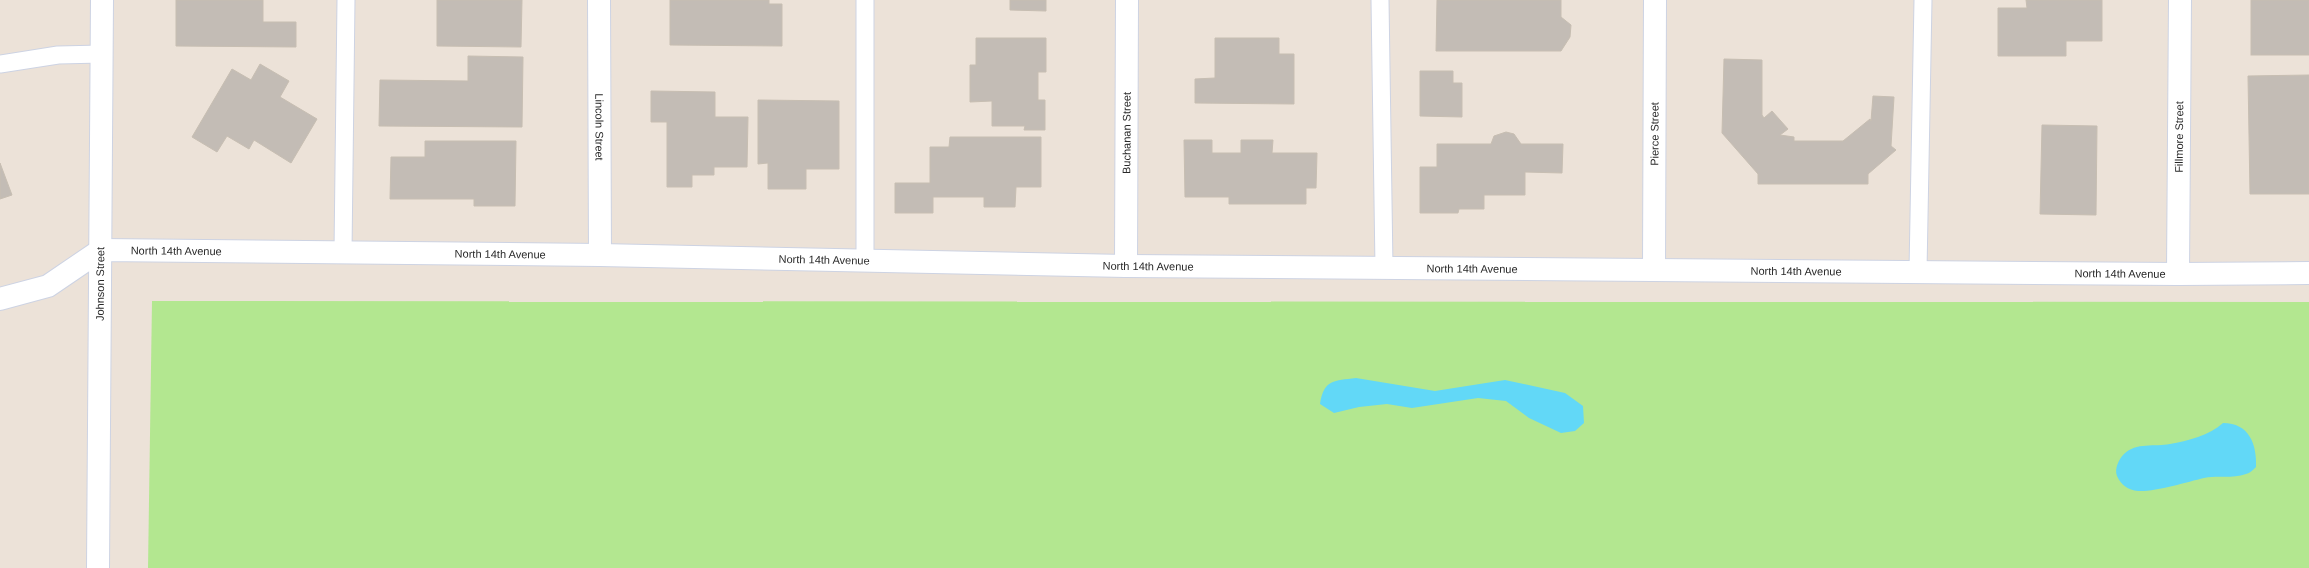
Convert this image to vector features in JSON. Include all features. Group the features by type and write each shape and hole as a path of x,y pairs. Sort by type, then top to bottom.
{"street":[{"name":"Johnson Street","path":"98,568 102,0"},
{"name":"Lincoln Street","path":"599,0 600,255"},
{"name":"Buchanan Street","path":"1126,266 1127,0"},
{"name":"Pierce Street","path":"1654,269 1655,0"},
{"name":"Fillmore Street","path":"2178,274 2180,0"},
{"name":"North 14th Avenue","path":"101,250 600,255 1126,266 2178,274 2309,273"},
{"path":"0,298 48,286 101,250"}],"lane":[{"path":"342,252 346,0"},
{"path":"864,260 865,0"},
{"path":"1380,0 1384,267"},
{"path":"1918,271 1923,0"},
{"path":"0,64 58,55 102,54"}],"green space":[{"path":"152,301 2309,302 2309,568 148,568"}],"water":[{"path":"1356,378 1435,391 1505,380 1565,393 1583,406 1584,423 1575,431 1561,433 1529,418 1506,401 1478,398 1412,408 1387,404 1359,407 1334,413 1320,404 1324,390 1331,383"},
{"path":"2223,423 2232,424 2239,427 2250,436 2255,450 2256,467 2249,473 2236,476 2204,478 2145,491 2138,491 2128,488 2117,476 2116,470 2119,461 2129,450 2140,446 2164,445 2191,439 2212,431"}],"building":[{"path":"176,0 263,0 263,22 296,22 296,47 176,46"},
{"path":"437,0 522,0 521,47 437,46"},
{"path":"670,0 769,0 769,4 782,4 782,46 670,45"},
{"path":"1010,0 1046,0 1046,11 1010,10"},
{"path":"1437,0 1561,0 1561,17 1571,25 1570,37 1561,51 1436,51"},
{"path":"2026,0 2102,0 2102,41 2066,41 2066,56 1998,56 1998,8 2027,8"},
{"path":"2251,0 2309,0 2309,55 2251,55"},
{"path":"976,38 1046,38 1046,72 1038,72 1038,100 1045,100 1045,130 1024,130 1025,126 992,126 992,101 970,102 970,65 976,65"},
{"path":"1215,38 1279,38 1279,54 1294,54 1294,104 1195,103 1195,79 1215,78"},
{"path":"468,56 523,57 522,127 379,126 380,80 468,81"},
{"path":"1724,59 1762,60 1762,115 1764,118 1772,111 1788,129 1780,135 1794,137 1794,141 1843,141 1870,119 1871,121 1873,96 1894,97 1891,146 1896,150 1868,174 1868,184 1758,184 1758,174 1722,133"},
{"path":"260,64 289,81 280,97 317,119 291,163 254,140 249,149 227,136 217,152 192,137 232,69 251,80"},
{"path":"1420,71 1453,71 1453,83 1462,83 1462,117 1420,116"},
{"path":"2309,75 2309,194 2250,194 2248,76"},
{"path":"651,91 715,92 715,117 748,117 747,167 714,167 714,175 692,175 692,187 667,187 667,122 651,122"},
{"path":"758,100 839,101 839,169 806,169 806,189 768,189 768,163 758,164"},
{"path":"2042,125 2097,126 2096,215 2040,214"},
{"path":"1506,132 1514,134 1521,144 1563,144 1562,173 1525,172 1525,195 1484,195 1484,209 1459,209 1458,213 1420,213 1420,167 1437,167 1437,144 1491,144 1494,136"},
{"path":"950,137 1041,137 1041,187 1016,187 1015,207 984,207 984,197 933,197 933,213 895,213 895,183 930,183 930,147 949,147"},
{"path":"1184,140 1212,140 1212,153 1241,153 1241,140 1273,140 1272,153 1317,153 1316,188 1306,188 1306,204 1229,204 1229,197 1185,197"},
{"path":"425,141 516,141 515,206 474,206 474,199 390,199 391,157 425,157"},
{"path":"0,163 12,195 0,199"}]}
